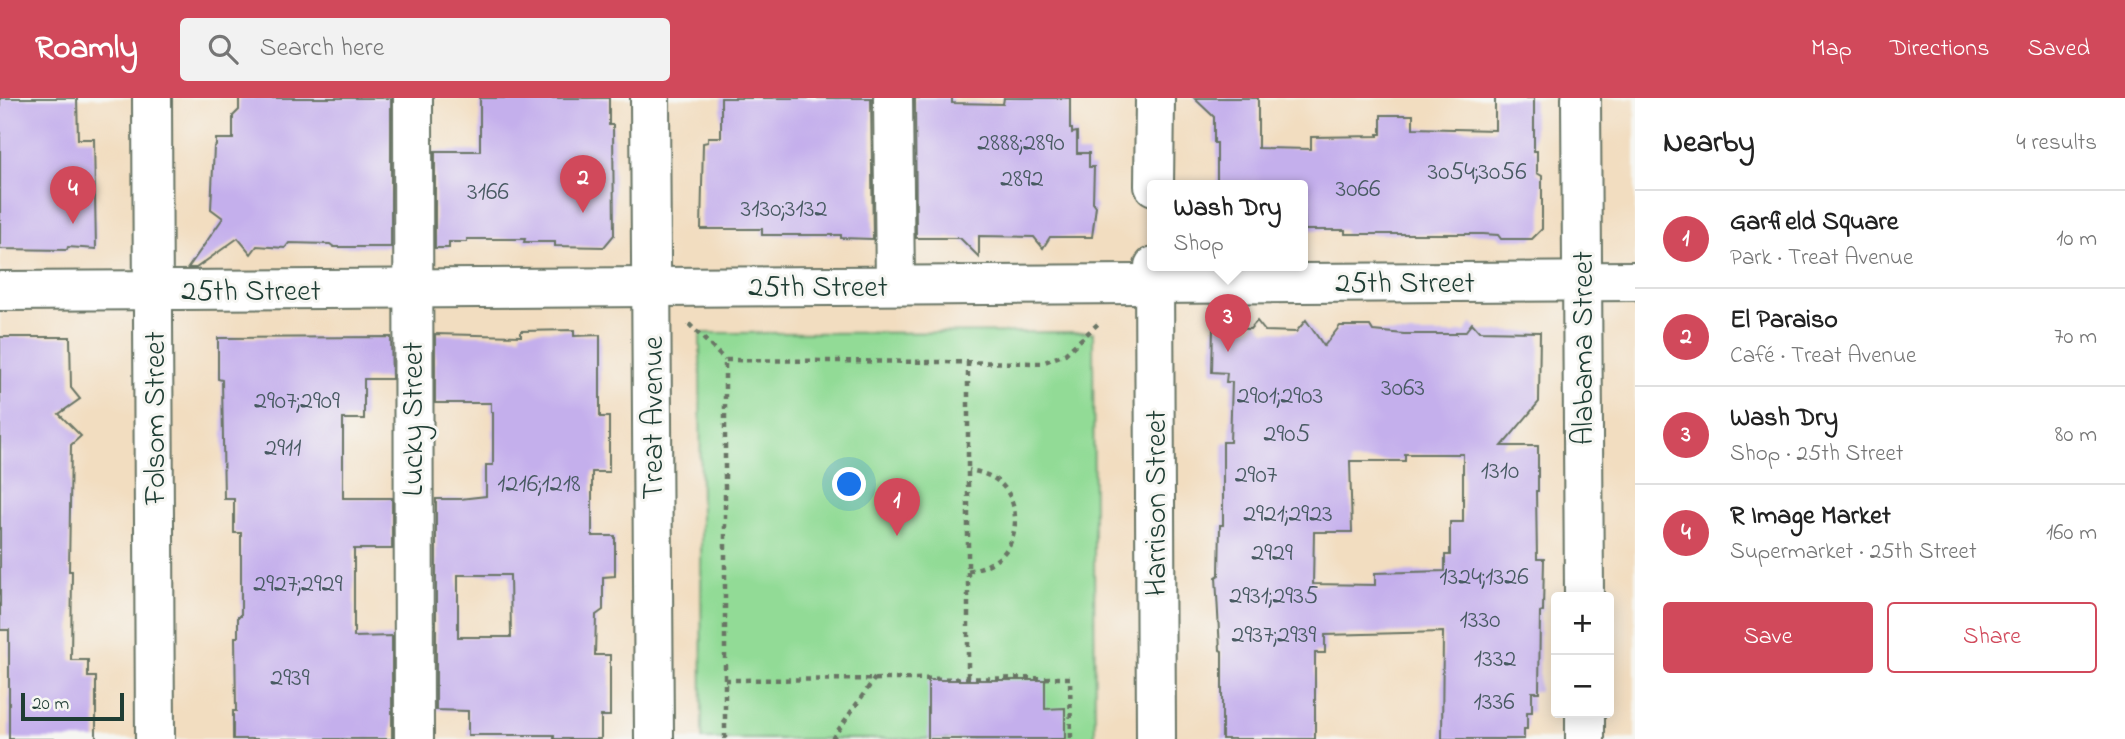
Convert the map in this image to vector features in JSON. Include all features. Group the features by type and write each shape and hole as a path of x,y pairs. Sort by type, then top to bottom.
{"street":[{"name":"Folsom Street","path":"152,98 155,739"},
{"name":"Lucky Street","path":"413,98 414,739"},
{"name":"Treat Avenue","path":"650,98 654,739"},
{"path":"893,98 895,285"},
{"path":"1154,180 1155,98"},
{"name":"Alabama Street","path":"1581,98 1584,592"},
{"name":"25th Street","path":"0,291 895,285 1154,275 1635,281"},
{"name":"Harrison Street","path":"1154,275 1156,739"},
{"path":"1585,718 1585,739"}],"path":[{"path":"725,739 725,360 1042,363 1051,361 1071,349 1101,321"},
{"path":"968,362 968,677"},
{"path":"968,571 986,566 1002,556 1012,538 1015,518 1011,498 1000,483 986,474 969,470"},
{"path":"725,680 1070,677 1071,739"},
{"path":"832,739 875,678"}],"green space":[{"path":"1093,332 1095,739 702,739 700,333"}],"building":[{"path":"0,98 77,98 78,139 94,139 96,249 0,249"},
{"path":"239,98 391,98 391,247 334,247 330,244 289,243 285,248 257,246 251,254 238,238 196,268 188,268 223,218 211,209 214,147 216,139 233,139 233,116 239,110"},
{"path":"480,98 609,98 609,125 613,125 614,235 604,247 555,246 555,242 524,242 525,239 467,239 467,242 449,242 449,248 435,248 435,151 480,151"},
{"path":"721,98 871,98 873,239 841,238 841,235 762,235 762,229 701,229 703,143 708,142 708,137 721,137"},
{"path":"915,98 952,98 952,103 1003,104 1004,98 1070,98 1070,129 1072,133 1077,132 1077,153 1089,153 1089,167 1094,167 1093,202 1096,206 1092,237 1050,237 1043,248 1034,237 979,236 979,257 960,238 916,238"},
{"path":"1194,98 1258,98 1258,148 1311,149 1311,137 1378,136 1381,134 1381,115 1413,115 1413,128 1495,130 1495,98 1534,98 1534,151 1537,151 1537,173 1542,176 1542,229 1532,239 1501,239 1498,235 1483,234 1345,234 1345,230 1308,230 1308,180 1217,180 1214,117"},
{"path":"1306,320 1324,346 1340,326 1370,326 1373,331 1404,334 1456,334 1465,332 1472,323 1479,331 1540,332 1539,402 1502,446 1538,446 1537,559 1544,559 1543,611 1540,612 1539,692 1532,692 1532,712 1527,712 1524,739 1442,739 1443,632 1325,635 1325,653 1315,653 1315,739 1222,739 1222,651 1216,577 1219,575 1220,525 1223,525 1223,442 1230,442 1232,382 1226,382 1227,373 1212,372 1213,327 1250,329 1257,321 1265,331 1296,332","holes":["1405,454 1463,454 1463,522 1450,522 1450,555 1445,555 1445,571 1375,573 1375,585 1313,584 1314,532 1352,532 1350,461 1405,461"]},
{"path":"574,330 574,336 600,335 600,417 609,417 609,472 592,472 592,536 615,536 615,576 603,577 603,610 596,615 595,655 610,655 610,716 601,716 601,739 554,739 554,735 468,735 468,711 436,710 436,499 486,496 486,465 493,465 493,412 491,403 435,403 435,334 521,336 521,331","holes":["458,575 510,575 511,637 458,637"]},
{"path":"0,337 70,337 71,388 80,399 59,414 81,436 71,445 71,660 88,660 88,677 96,677 96,739 9,739 9,630 0,630"},
{"path":"391,337 392,379 364,379 364,419 343,419 343,498 392,498 392,549 354,549 354,637 392,636 392,739 233,739 233,711 236,711 235,637 238,637 238,616 241,616 241,533 234,533 234,499 224,499 222,380 218,379 218,338"},
{"path":"928,680 1045,680 1045,709 1065,708 1065,739 928,739"}],"place":[{"name":"El Paraiso","path":"583,213"},
{"name":"R Image Market","path":"73,224"},
{"name":"Wash Dry","path":"1228,352"},
{"name":"Garfield Square","path":"897,536"}]}
